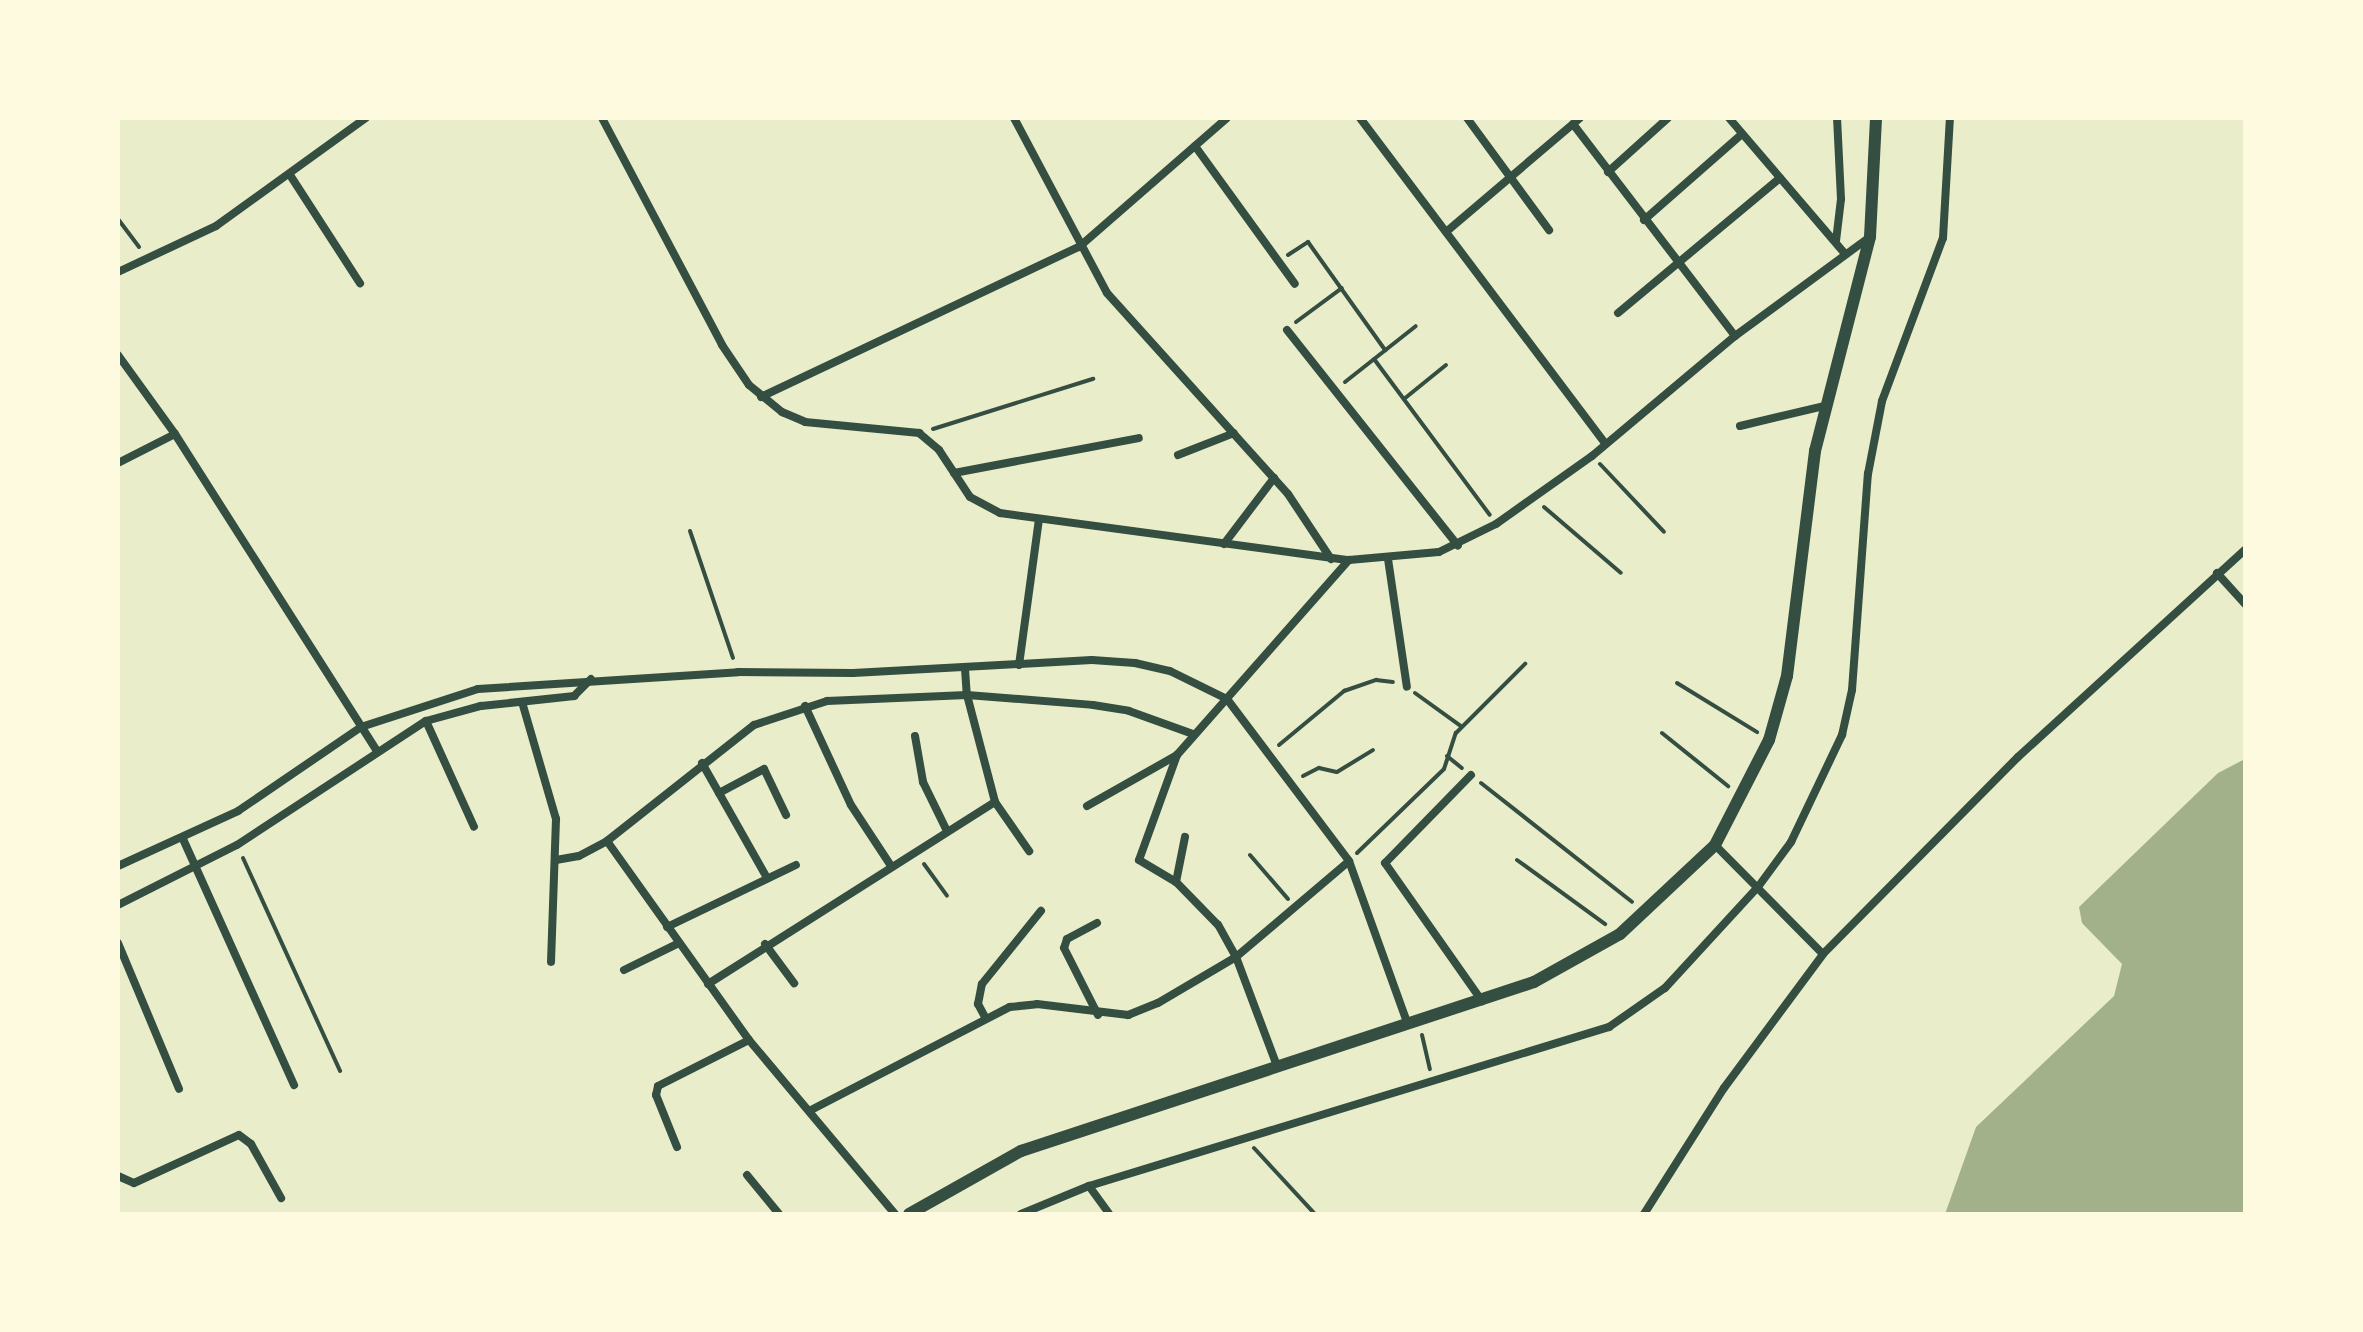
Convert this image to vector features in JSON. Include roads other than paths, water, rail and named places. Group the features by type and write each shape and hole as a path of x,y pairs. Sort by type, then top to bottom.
{"main road":[{"path":"909,1214 1021,1151 1482,1001 1569,965 1620,934 1646,913 1715,845 1743,797 1769,740 1796,626 1824,406 1870,237 1876,118"}],"street":[{"path":"118,272 216,226 366,118"},
{"path":"602,118 722,345 761,397 805,422 919,433 984,507 1039,519 1331,559 1388,559 1458,546 1496,524 1592,456 1735,336 1870,237"},
{"path":"1014,118 1079,247 1107,293 1274,478 1331,559"},
{"path":"761,397 1079,247 1227,118"},
{"path":"1360,118 1606,444"},
{"path":"1467,118 1549,230"},
{"path":"1608,172 1668,118"},
{"path":"1729,118 1845,254"},
{"path":"1836,241 1841,199 1837,118"},
{"path":"1021,1214 1089,1186 1609,1027 1665,988 1758,887 1791,842 1842,735 1852,690 1868,474 1882,401 1943,238 1950,118"},
{"path":"1446,232 1576,121 1608,172 1735,336"},
{"path":"1644,220 1742,134"},
{"path":"1195,146 1295,284"},
{"path":"290,175 360,283"},
{"path":"1618,313 1780,178"},
{"path":"1287,330 1458,546"},
{"path":"118,355 175,434 376,750"},
{"path":"1740,426 1824,406"},
{"path":"1178,455 1234,433"},
{"path":"118,463 175,434"},
{"path":"954,473 1139,438"},
{"path":"1224,544 1274,478"},
{"path":"1019,665 1039,519"},
{"path":"1644,1214 1724,1088 1823,954 1990,784 2245,550"},
{"path":"1388,559 1407,687"},
{"path":"1277,1066 1236,957 1207,911 1176,882 1139,862 1177,755 1349,560"},
{"path":"2217,573 2245,604"},
{"path":"118,866 183,839 238,811 361,727 478,689 591,679 738,672 1135,663 1170,671 1227,699 1349,861 1413,1024"},
{"path":"965,669 967,695 995,802 1029,851"},
{"path":"118,905 196,869 237,845 376,750 426,721 481,706 574,696 591,679"},
{"path":"478,689 481,706"},
{"path":"556,860 579,856 607,841 754,725 805,706 967,695 1129,711 1193,734"},
{"path":"522,702 552,788 556,860 551,962"},
{"path":"805,706 846,795 891,866"},
{"path":"426,721 474,827"},
{"path":"915,736 923,782 947,831"},
{"path":"1087,806 1177,755"},
{"path":"702,763 767,878"},
{"path":"719,793 764,769 786,815"},
{"path":"1471,775 1385,863 1482,1001"},
{"path":"708,984 765,944 995,802"},
{"path":"1176,882 1185,837"},
{"path":"183,839 294,1085"},
{"path":"607,841 749,1040 811,1110 895,1214"},
{"path":"1715,845 1823,954"},
{"path":"811,1110 985,1017 1037,1004 1098,1015 1128,1015 1158,1003 1236,957 1349,861"},
{"path":"667,927 796,865"},
{"path":"985,1017 978,997 982,984 1041,911"},
{"path":"1097,923 1067,939 1064,948 1098,1015"},
{"path":"118,943 179,1089"},
{"path":"624,970 679,943"},
{"path":"765,944 794,983"},
{"path":"677,1147 656,1095 658,1086 749,1040"},
{"path":"118,1176 134,1183 239,1135 251,1144 281,1198"},
{"path":"747,1175 779,1214"},
{"path":"1089,1186 1109,1214"}]}
